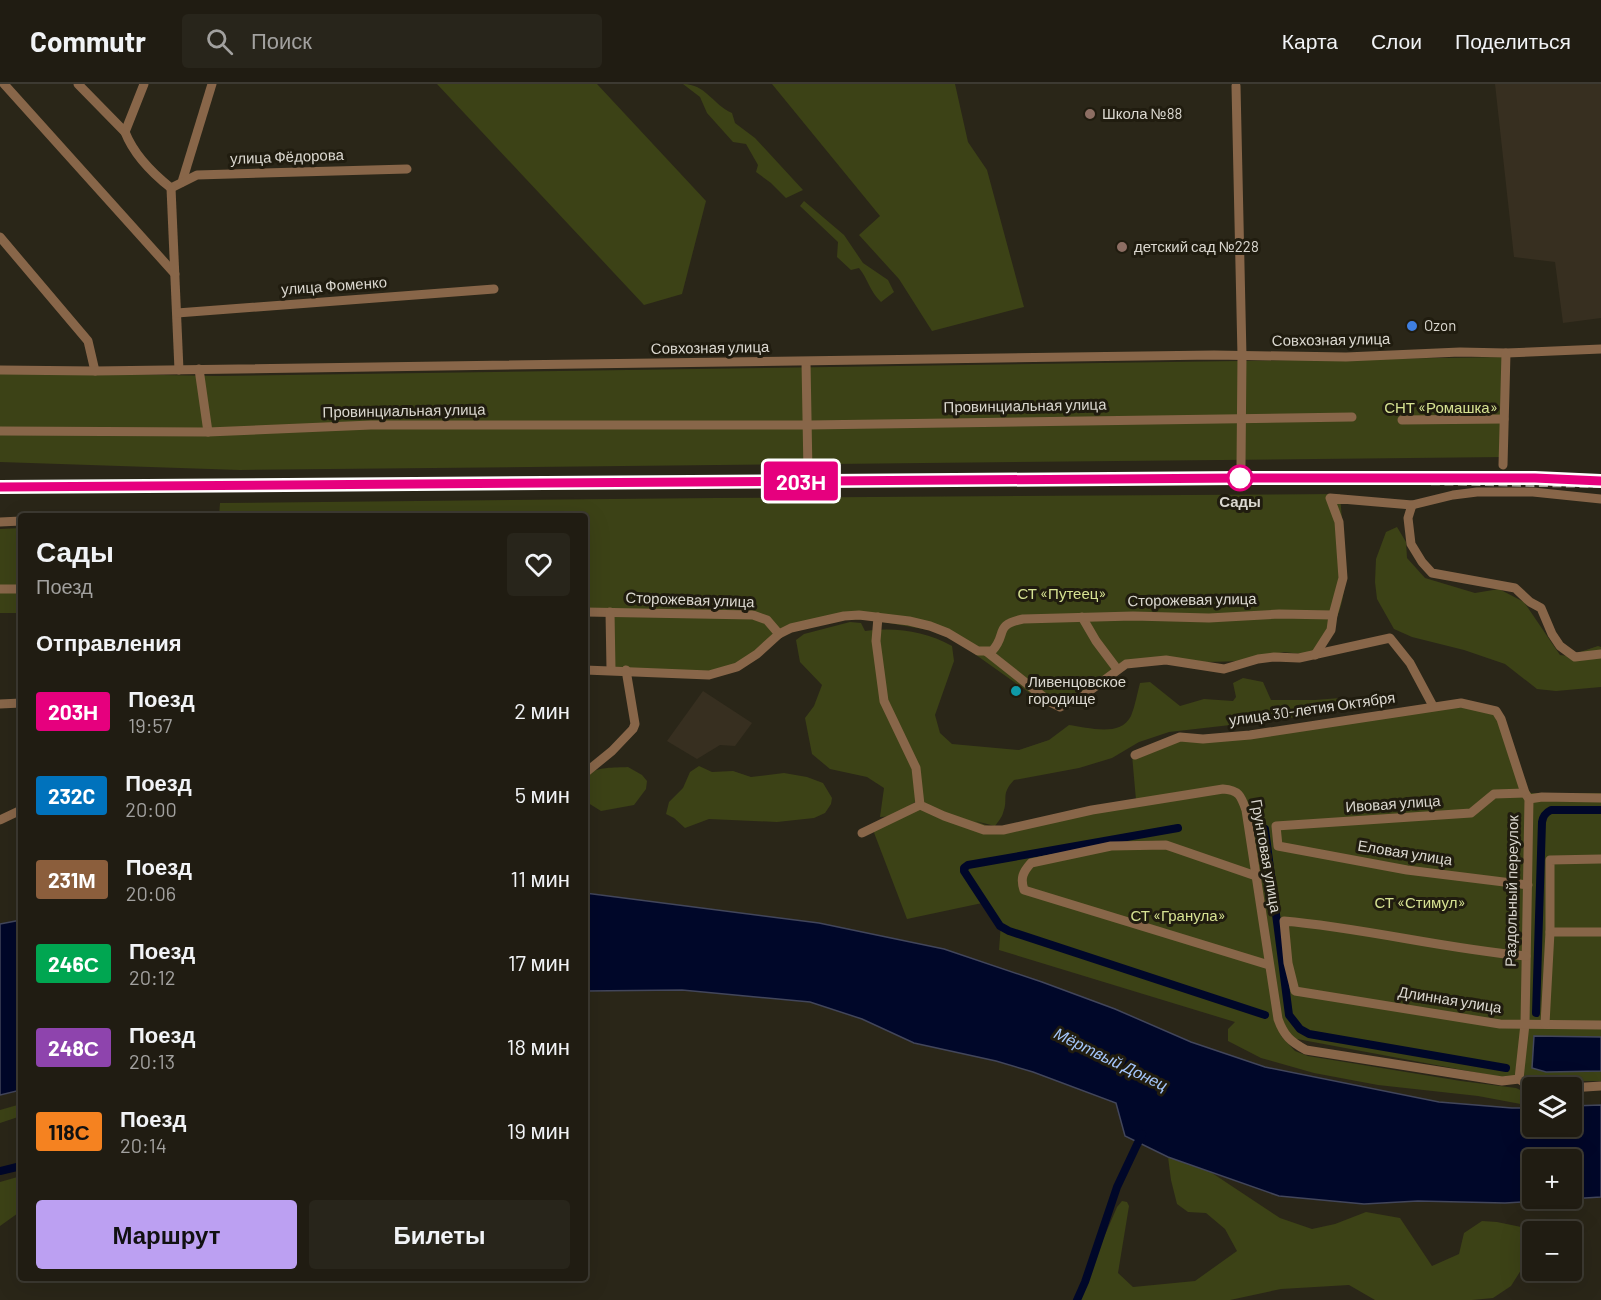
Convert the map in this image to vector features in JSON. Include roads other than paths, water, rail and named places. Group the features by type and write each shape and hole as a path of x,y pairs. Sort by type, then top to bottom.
{"street":[{"path":"4,84 175,274"},
{"path":"78,84 125,132 130,146 157,177 171,188 179,370"},
{"path":"125,132 144,84"},
{"path":"182,182 212,84"},
{"path":"1236,86 1242,356 1241,465"},
{"name":"улица Фёдорова","path":"171,188 197,175 407,169"},
{"path":"0,237 88,341 95,371"},
{"name":"улица Фоменко","path":"177,313 494,289"},
{"name":"Совхозная улица","path":"0,370 95,371 1242,356 1346,357 1601,349"},
{"path":"1503,465 1506,353"},
{"path":"806,362 809,425 808,472"},
{"path":"199,369 208,432"},
{"name":"Провинциальная улица","path":"0,431 208,432 371,425 809,425 1353,417"},
{"path":"1402,420 1504,418"},
{"path":"1315,655 1331,630 1343,578 1339,522 1330,498 1412,505 1477,492 1533,492 1601,499"},
{"path":"1412,505 1408,518 1411,544 1432,573 1515,588 1530,602 1541,608 1552,634 1567,652 1575,657 1601,654"},
{"path":"0,522 18,521"},
{"path":"0,589 18,589"},
{"name":"Сторожевая улица","path":"588,612 753,615 767,620 779,634"},
{"path":"610,612 611,669"},
{"name":"Сторожевая улица","path":"987,652 996,648 1002,630 1011,622 1060,617 1209,618 1279,614 1333,615"},
{"path":"588,670 611,669 709,675 737,667 757,654 779,634 791,628 843,616 859,615 930,626 948,633 978,651 987,652 1050,702 1060,707 1084,695 1126,664 1166,660 1224,669 1258,659 1299,658 1390,638 1410,663 1432,706"},
{"path":"862,833 920,805 916,768 884,701 876,641 878,617"},
{"path":"1082,617 1096,641 1118,669"},
{"path":"588,771 612,751 633,729 626,670"},
{"path":"0,704 18,703"},
{"name":"улица 30-летия Октября","path":"1135,755 1180,737 1203,739 1250,735 1334,724 1432,706 1467,703 1496,711"},
{"name":"Раздольный переулок","path":"1496,711 1502,719 1527,796 1525,1024 1519,1079"},
{"name":"Грунтовая улица","path":"920,805 984,830 1003,830 1092,810 1223,789 1233,790 1241,794 1246,810 1278,1019 1289,1041 1306,1050 1502,1081 1519,1079 1522,1081"},
{"name":"Ивовая улица","path":"1278,846 1276,826 1471,813 1494,794 1527,796"},
{"path":"1527,796 1601,798"},
{"path":"0,819 18,811"},
{"path":"1256,876 1166,845 1121,846 1031,862 1020,881 1023,890 1269,965"},
{"name":"Еловая улица","path":"1278,846 1407,870 1528,885"},
{"path":"1545,1024 1550,932 1550,860 1601,859"},
{"name":"Длинная улица","path":"1526,956 1496,954 1351,929 1284,921 1288,963 1295,990 1479,1021 1601,1025"},
{"path":"1550,932 1601,932"},
{"path":"1582,1087 1601,1086"}],"water":[{"name":"Мёртвый Донец","path":"588,893 819,923 944,949 1042,982 1115,1009 1191,1042 1265,1067 1439,1102 1522,1108 1522,1137 1582,1137 1582,1106 1601,1105 1601,1197 1582,1198 1582,1149 1522,1149 1522,1202 1418,1201 1364,1204 1279,1196 1168,1157 1125,1136 1116,1103 1033,1072 996,1061 914,1043 862,1019 810,1002 682,990 588,991"},
{"path":"18,921 18,1091 0,1095 0,924"},
{"path":"1534,1036 1601,1037 1601,1071 1546,1072 1532,1068"}],"waterway":[{"path":"1536,1013 1543,818 1551,810 1601,810"},
{"path":"1178,828 968,865 964,871 1000,926 1009,931 1265,1015"},
{"path":"1265,829 1289,1015 1300,1029 1309,1034 1506,1068"},
{"path":"1077,1300 1117,1187 1142,1134"},
{"path":"0,1171 18,1167"}],"railway":[{"path":"0,492 1240,481 1601,487"}],"train":[{"name":"203Н","path":"0,487 1240,478 1535,478 1601,481"}],"place":[{"name":"Школа №88","path":"1090,114"},
{"name":"детский сад №228","path":"1122,247"},
{"name":"Ozon","path":"1412,326"},
{"name":"Сады","path":"1240,478"},
{"name":"Ливенцовское городище","path":"1016,691"}],"park label":[{"name":"СНТ «Ромашка»","path":"1441,408"},
{"name":"СТ «Путеец»","path":"1062,594"},
{"name":"СТ «Стимул»","path":"1420,903"},
{"name":"СТ «Гранула»","path":"1178,916"}]}
